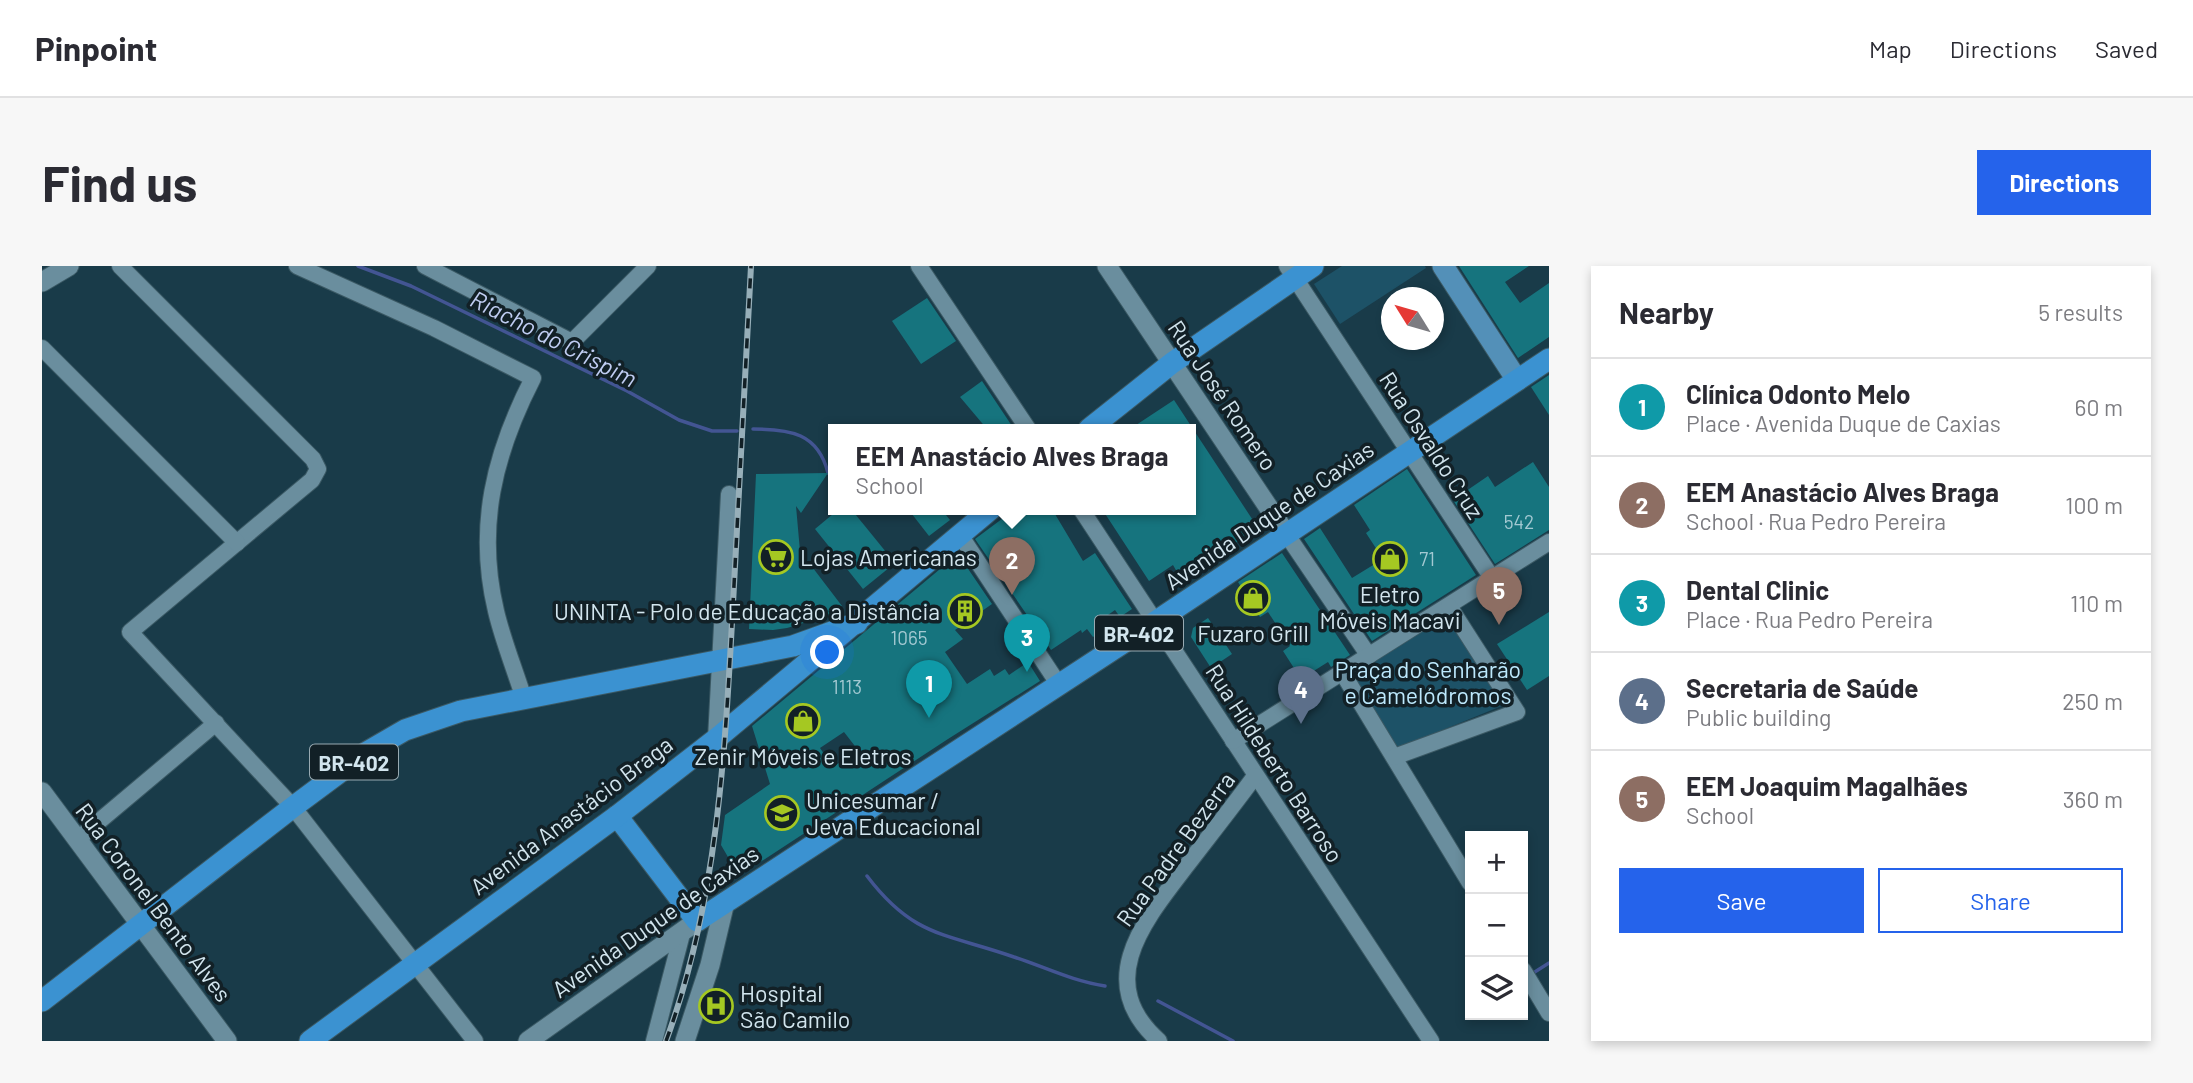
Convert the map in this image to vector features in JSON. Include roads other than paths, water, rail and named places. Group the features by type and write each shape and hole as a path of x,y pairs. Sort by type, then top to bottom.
{"main road":[{"path":"1095,424 1291,272 1313,266"},
{"path":"1443,266 1517,380"},
{"name":"Avenida Duque de Caxias","path":"690,925 1155,622 1549,359"},
{"name":"Avenida Anastácio Braga","path":"310,1041 617,816 716,739 984,515"},
{"name":"Avenida Anastácio Braga","path":"725,660 808,642 856,623"},
{"name":"BR-402","path":"42,1001 293,807 367,752 405,730 461,711 725,660"},
{"path":"617,816 690,925"}],"street":[{"path":"42,282 69,266"},
{"path":"120,266 313,459 318,469 312,480 130,632 293,807 475,1041"},
{"path":"297,266 434,327 533,378 513,418 501,451 493,487 489,527 489,571 496,611 524,699"},
{"path":"425,266 572,342 639,269"},
{"path":"919,266 1025,424"},
{"name":"Rua José Romero","path":"1107,266 1369,656"},
{"name":"Rua Osvaldo Cruz","path":"1291,272 1492,578"},
{"path":"42,348 237,543"},
{"path":"716,739 725,660 729,494"},
{"name":"Rua Hildeberto Barroso","path":"1085,515 1431,1041"},
{"path":"960,535 1059,685"},
{"path":"1233,741 1549,542"},
{"path":"1394,757 1517,712 1449,606"},
{"path":"1342,672 1465,875"},
{"path":"78,839 216,723"},
{"name":"Rua Padre Bezerra","path":"1159,1041 1145,1027 1130,1002 1127,984 1130,958 1138,936 1153,909 1255,776"},
{"name":"Rua Coronel Bento Alves","path":"42,792 227,1041"},
{"path":"685,1041 710,965 725,902"},
{"path":"654,1041 690,925"},
{"name":"Avenida Duque de Caxias","path":"528,1041 690,925"},
{"path":"1528,978 1549,1013"}],"waterway":[{"name":"Riacho do Crispim","path":"358,266 411,286 627,391 679,420 712,431 737,431"},
{"name":"Riacho do Crispim","path":"753,429 779,430 801,436 817,449 828,473"},
{"name":"Riacho do Crispim","path":"867,876 900,911 933,931 1105,986"},
{"name":"Riacho do Crispim","path":"1530,975 1549,963"},
{"name":"Riacho do Crispim","path":"1158,1001 1233,1041"}],"railway":[{"path":"666,1041 697,934 716,825 730,659 751,266"}],"place":[{"name":"Lojas Americanas","path":"776,557"},
{"name":"Eletro Móveis Macavi","path":"1390,559"},
{"name":"EEM Anastácio Alves Braga","path":"1012,595"},
{"name":"Fuzaro Grill","path":"1253,598"},
{"name":"UNINTA - Polo de Educação a Distância","path":"965,611"},
{"name":"EEM Joaquim Magalhães","path":"1499,625"},
{"name":"Dental Clinic","path":"1027,672"},
{"name":"Clínica Odonto Melo","path":"929,718"},
{"name":"Zenir Móveis e Eletros","path":"803,721"},
{"name":"Secretaria de Saúde","path":"1301,724"},
{"name":"Unicesumar / Jeva Educacional","path":"782,813"},
{"name":"Hospital São Camilo","path":"716,1006"}],"park label":[{"name":"Praça do Senharão e Camelódromos","path":"1428,682"}]}
